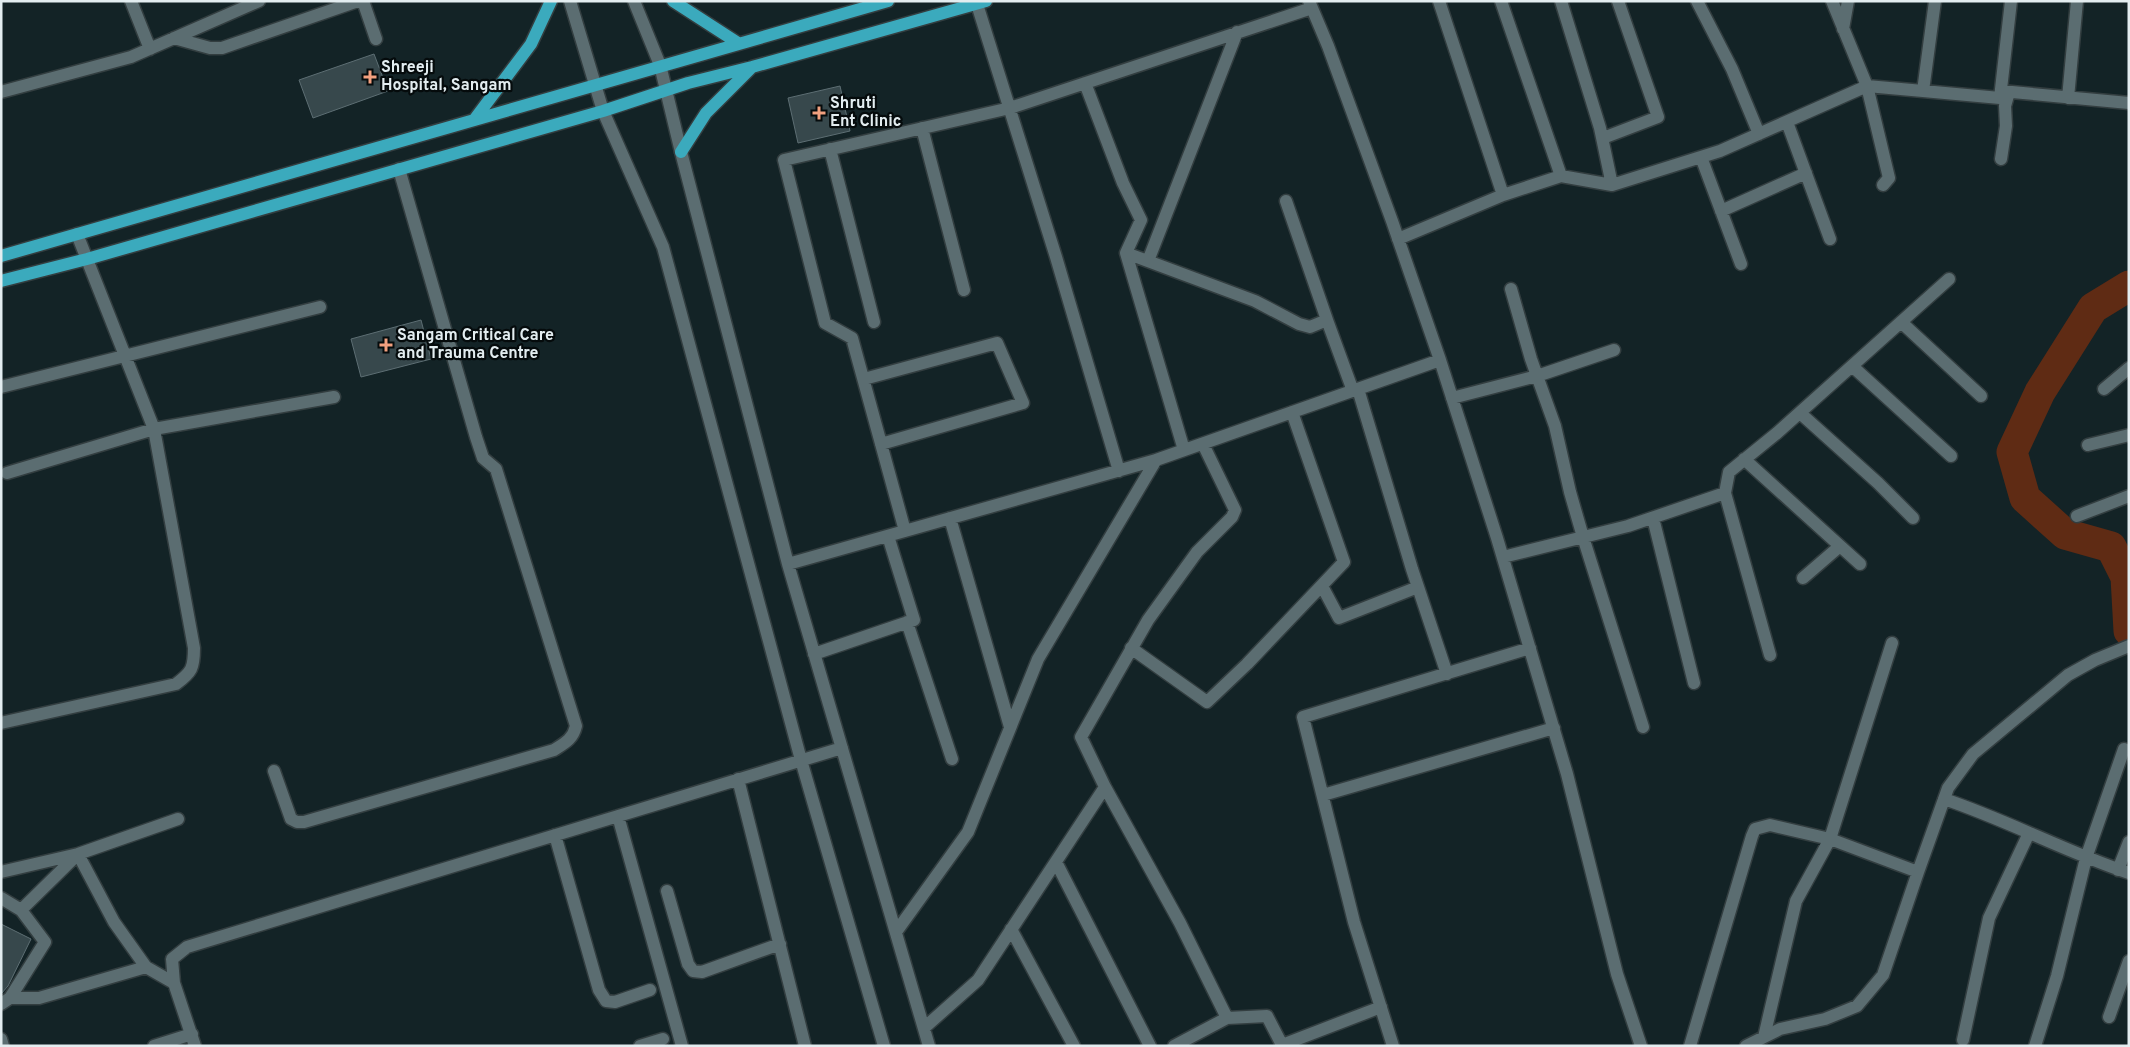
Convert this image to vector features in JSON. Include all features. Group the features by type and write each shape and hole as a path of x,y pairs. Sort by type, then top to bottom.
{"main road":[{"path":"474,120 531,44 551,1"},
{"path":"674,1 738,43"},
{"path":"1,256 888,1"},
{"path":"1,281 86,259 603,111 712,76 752,67 980,2"},
{"path":"681,152 706,113 752,67"}],"street":[{"path":"131,1 150,49"},
{"path":"1,92 130,57 259,1"},
{"path":"174,38 210,48 222,48 358,1"},
{"path":"363,1 376,39"},
{"path":"570,1 603,111 663,247 801,760 884,1046"},
{"path":"634,1 660,65 788,564 929,1046"},
{"path":"1439,1 1503,194"},
{"path":"1501,1 1561,176"},
{"path":"1561,1 1603,138 1612,185"},
{"path":"1603,138 1658,116 1618,1"},
{"path":"1696,1 1732,70 1759,134"},
{"path":"1832,1 1867,86 1889,178 1882,185"},
{"path":"1843,29 1848,1"},
{"path":"1922,91 1935,1"},
{"path":"2001,159 2006,126 2005,92 2011,1"},
{"path":"2068,98 2077,1"},
{"path":"980,2 1119,470"},
{"path":"905,531 852,338 825,323 784,160 1010,108 1237,32 1311,5 1398,238 1440,360 1503,557 1567,774 1617,974 1641,1046"},
{"path":"1148,261 1237,32"},
{"path":"1085,82 1123,183 1141,220 1126,252 1184,450"},
{"path":"1398,238 1503,194 1561,176 1612,185 1701,157 1759,134 1867,86 2000,98 2005,92"},
{"path":"2005,92 2129,103"},
{"path":"1787,122 1830,239"},
{"path":"922,128 964,290"},
{"path":"830,149 874,322"},
{"path":"1701,157 1741,264"},
{"path":"274,771 291,820 304,822 554,750 574,735 576,726 496,469 483,458 476,437 400,169"},
{"path":"1721,211 1806,173"},
{"path":"1286,201 1327,320 1356,390 1447,674"},
{"path":"1,723 176,684 190,674 194,664 194,648 154,429 77,234"},
{"path":"1126,252 1255,300 1299,324 1310,326 1327,320"},
{"path":"1770,655 1725,493 1729,472 1800,413 1949,279"},
{"path":"1511,289 1537,376 1555,426 1570,492 1583,537 1643,727"},
{"path":"1,387 320,307"},
{"path":"1901,322 1981,396"},
{"path":"864,379 997,342 1023,404 881,444"},
{"path":"1452,398 1537,376 1614,350"},
{"path":"788,564 1156,460 1440,360"},
{"path":"1852,366 1951,456"},
{"path":"2104,389 2129,368"},
{"path":"7,473 154,429 334,397"},
{"path":"1131,648 1207,702 1247,664 1344,562 1292,412"},
{"path":"1800,413 1878,483 1913,518"},
{"path":"2088,445 2129,435"},
{"path":"1203,444 1236,510 1232,517 1197,552 1148,620 1082,737 1105,788 1180,923 1227,1018"},
{"path":"896,932 968,832 1038,659 1156,460"},
{"path":"1744,460 1860,564"},
{"path":"1503,557 1653,518 1725,493"},
{"path":"2077,516 2129,496"},
{"path":"950,518 1010,727"},
{"path":"1653,518 1694,683"},
{"path":"814,654 914,620 888,536"},
{"path":"1802,578 1840,546"},
{"path":"1322,586 1339,618 1418,587"},
{"path":"907,622 952,759"},
{"path":"1764,1037 1796,901 1830,839 1892,643"},
{"path":"1746,1046 1780,1029 1825,1019 1857,1006 1883,975 1948,788 1973,754 2068,675 2095,660 2129,646"},
{"path":"1393,1046 1354,922 1303,717 1530,648"},
{"path":"1322,795 1554,728"},
{"path":"154,1046 193,1040 174,983 172,958 187,947 842,748"},
{"path":"2035,1046 2057,976 2086,858 2124,748"},
{"path":"738,779 805,1046"},
{"path":"924,1028 978,980 1105,788"},
{"path":"1944,799 1970,807 2086,858 2123,872 2129,842"},
{"path":"618,816 682,1046"},
{"path":"1,872 78,854 178,819"},
{"path":"1690,1046 1755,829 1770,825 1830,839 1918,872"},
{"path":"1963,1040 1989,918 2029,833"},
{"path":"555,835 599,990 606,1001 615,1002 650,990"},
{"path":"78,854 114,922 146,967 174,983"},
{"path":"21,910 78,854"},
{"path":"1056,862 1150,1046"},
{"path":"667,891 688,964 693,971 702,972 780,944"},
{"path":"1,898 21,910 45,942 6,1001"},
{"path":"1011,929 1074,1046"},
{"path":"2109,1017 2129,961"},
{"path":"6,1001 39,998 146,967"},
{"path":"1174,1046 1227,1018 1267,1016 1282,1045 1381,1007"},
{"path":"1,1039 3,1046"},
{"path":"640,1046 663,1039"}],"building":[{"path":"374,54 388,91 313,118 299,80"},
{"path":"840,86 850,131 798,143 788,98"},
{"path":"421,320 431,359 361,377 351,339"},
{"path":"1,924 31,939 8,986 1,994"}],"waterway":[{"path":"2129,286 2093,308 2040,392 2012,452 2025,498 2065,534 2111,547 2126,577 2129,631"}],"place":[{"name":"Shreeji Hospital, Sangam","path":"370,77"},
{"name":"Shruti Ent Clinic","path":"819,113"},
{"name":"Sangam Critical Care and Trauma Centre","path":"386,345"}]}
